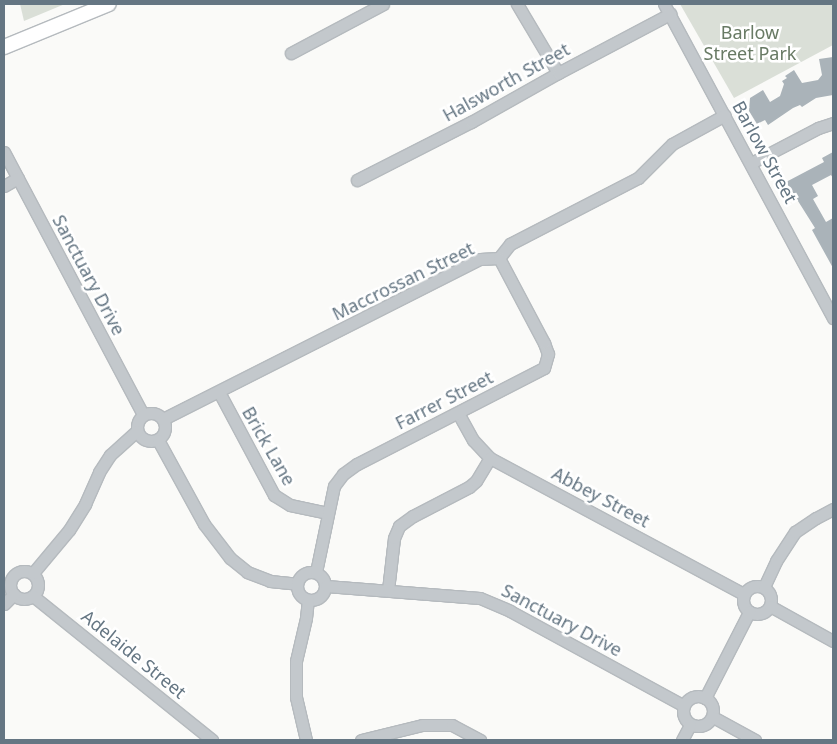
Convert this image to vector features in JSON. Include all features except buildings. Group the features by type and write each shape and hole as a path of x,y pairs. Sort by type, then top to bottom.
{"main road":[{"path":"4,47 109,4"}],"street":[{"path":"290,53 383,4"},
{"path":"517,4 558,73"},
{"name":"Barlow Street","path":"664,4 752,163 833,318"},
{"name":"Halsworth Street","path":"357,180 472,122 558,73 670,14"},
{"name":"Maccrossan Street","path":"163,419 480,259 499,258 510,244 638,178 672,144 724,115"},
{"path":"752,163 818,128 833,123"},
{"name":"Sanctuary Drive","path":"4,152 143,414"},
{"path":"4,186 18,178"},
{"name":"Farrer Street","path":"316,572 334,486 348,469 544,368 548,361 548,354 544,343 499,258"},
{"name":"Brick Lane","path":"219,392 274,495 290,505 328,513"},
{"path":"33,573 69,530 110,455 137,432 138,421 143,414 154,413 163,419 165,431 158,440"},
{"name":"Abbey Street","path":"458,413 473,440 490,458 744,594"},
{"path":"137,432 145,440 158,440"},
{"path":"158,440 204,524 230,558 247,572 270,582 297,584"},
{"path":"388,590 394,538 399,526 413,516 469,487 476,481 490,458"},
{"path":"764,587 776,561 795,532 833,509"},
{"path":"8,572 33,573 38,584 33,596 25,599 14,594 8,572"},
{"path":"306,572 316,572 323,577 326,586 325,591 319,598 308,600 300,594 297,584 306,572"},
{"name":"Sanctuary Drive","path":"326,586 452,594 480,598 493,603 684,706"},
{"path":"750,587 764,587 772,597 770,606 758,614 749,612 744,604 744,594 750,587"},
{"path":"4,604 14,594"},
{"name":"Adelaide Street","path":"33,596 212,740"},
{"path":"306,740 296,697 296,661 306,618 308,600"},
{"path":"770,606 833,641"},
{"path":"705,698 749,612"},
{"path":"693,696 705,698 712,704 713,717 705,726 690,725 684,718 684,706 693,696"},
{"path":"713,717 755,740"},
{"path":"362,740 422,725 452,725 480,740"},
{"path":"682,740 690,725"}],"green space":[{"path":"20,4 65,4 24,21"},
{"name":"Barlow Street Park","path":"680,4 833,4 833,45 734,98"}]}
